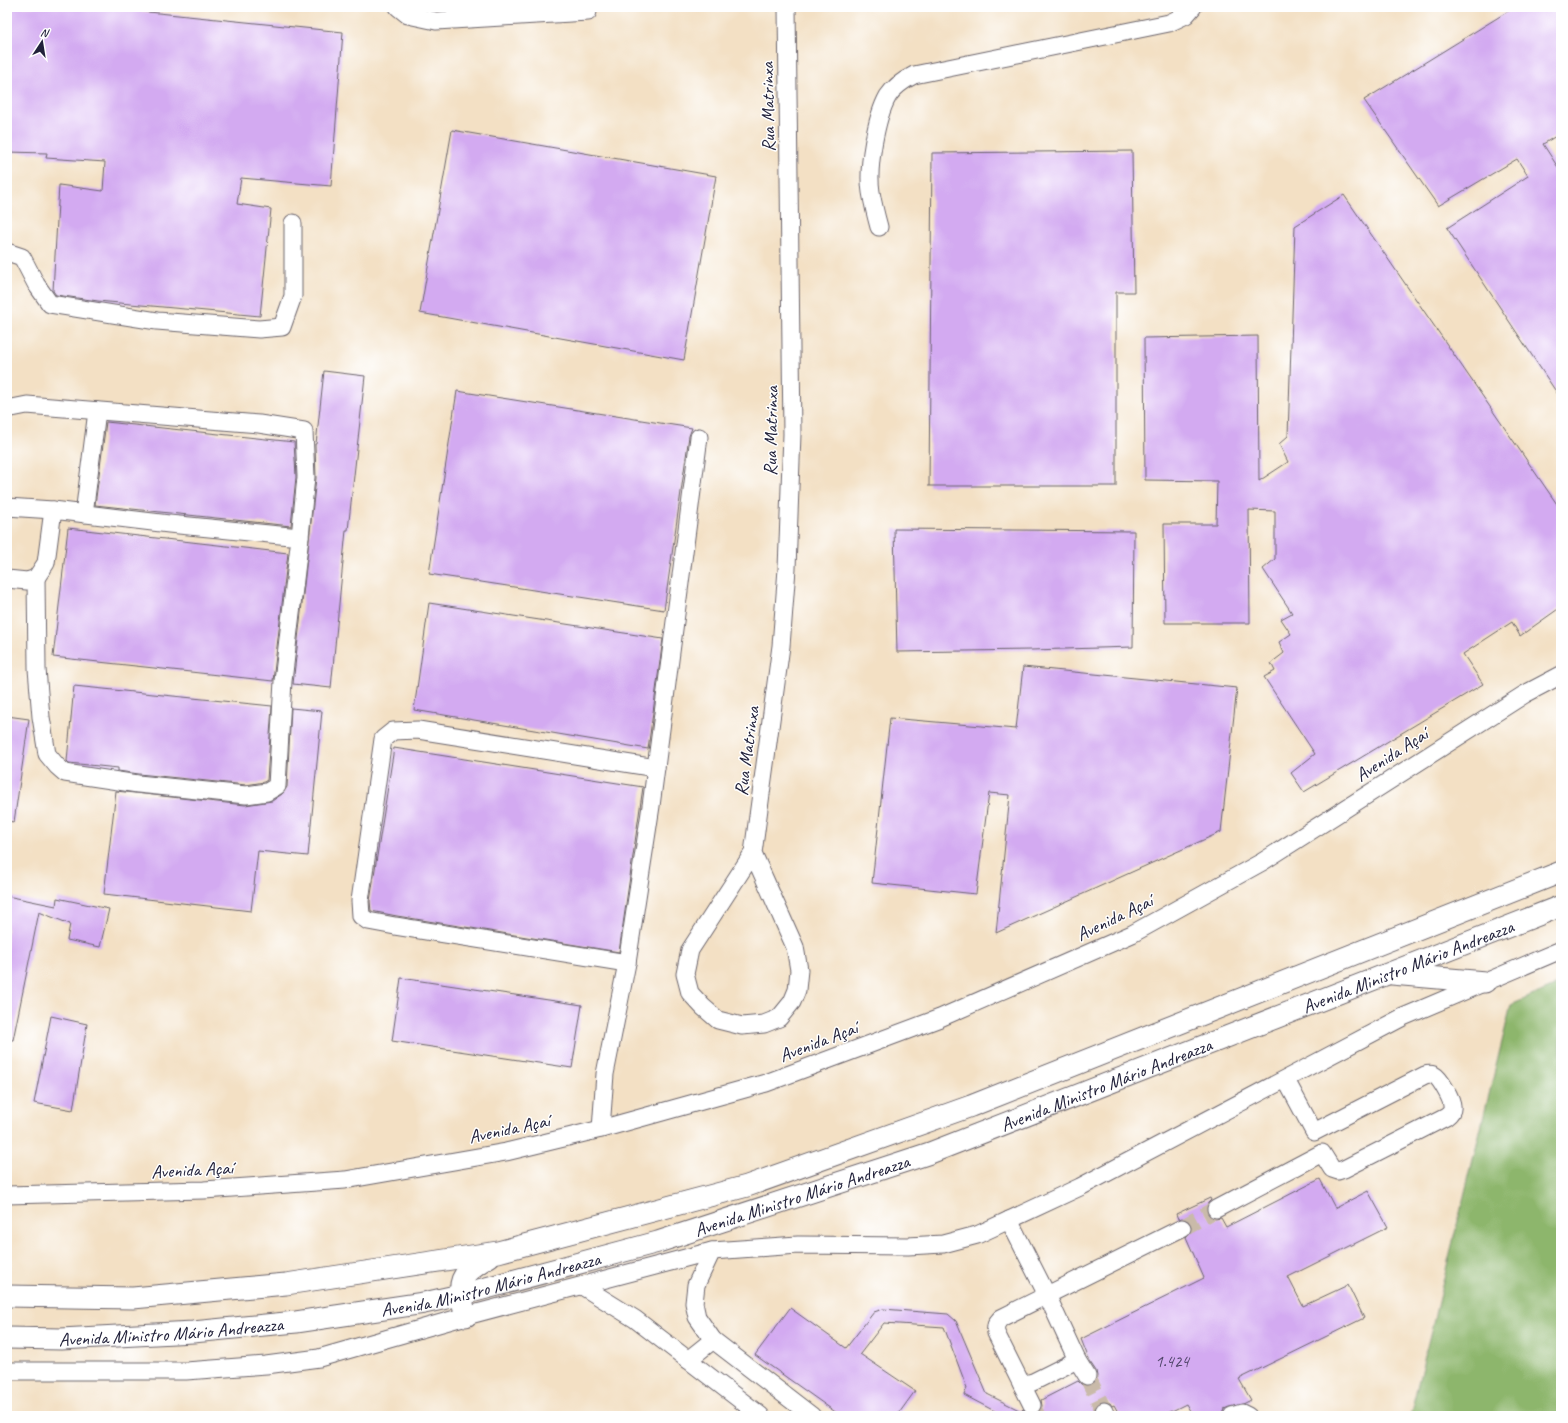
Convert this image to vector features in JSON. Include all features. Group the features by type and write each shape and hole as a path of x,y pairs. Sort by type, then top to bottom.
{"main road":[{"name":"Avenida Ministro Mário Andreazza","path":"7,1296 133,1298 286,1284 498,1252 747,1186 971,1106 1561,872"},
{"name":"Avenida Ministro Mário Andreazza","path":"7,1338 61,1339 193,1332 296,1322 424,1303 460,1295 658,1242 930,1153 1561,906"},
{"path":"1387,974 1485,982"},
{"path":"466,1316 460,1295 461,1283 464,1274 473,1266 498,1252"}],"street":[{"path":"398,7 408,15 436,21 588,12"},
{"name":"Rua Matrinxa","path":"753,853 795,947 799,970 797,990 792,1002 779,1018 764,1024 742,1026 718,1020 703,1007 690,993 686,974 690,950 753,853 781,646 787,569 792,434 787,7"},
{"path":"879,228 871,191 871,159 881,112 888,95 902,82 914,75 1169,23 1186,15 1193,7"},
{"path":"7,252 22,257 36,284 50,304 157,321 259,329 282,327 292,296 293,222"},
{"path":"7,409 27,405 259,424 304,431 306,477 283,681 277,786 267,792 246,795 138,784 65,773 47,754 41,717 37,669 36,578 46,563 53,510"},
{"path":"84,514 97,411"},
{"path":"601,1129 605,1074 627,963 656,768 699,437"},
{"path":"7,506 300,537"},
{"path":"7,579 27,581 36,578"},
{"name":"Avenida Açaí","path":"7,1195 204,1190 344,1180 506,1152 601,1129 766,1083 940,1018 1132,934 1262,862 1525,694 1561,675"},
{"path":"627,963 395,926 368,921 361,916 360,901 383,738 393,731 418,730 656,768"},
{"name":"Avenida Ministro Mário Andreazza","path":"7,1371 186,1371 266,1365 319,1358 466,1316 712,1251 798,1245 908,1246 943,1244 977,1235 1080,1187 1286,1080 1403,1017 1561,950"},
{"path":"1286,1080 1314,1132 1322,1153 1332,1169 1338,1171 1446,1117 1451,1113 1453,1107 1440,1080 1436,1076 1430,1074 1425,1075 1314,1132"},
{"path":"1216,1209 1322,1153"},
{"path":"1009,1220 1086,1376"},
{"path":"1032,1405 996,1333 995,1327 997,1322 1001,1318 1182,1228"},
{"path":"712,1251 696,1285 694,1303 697,1317 713,1340 812,1416"},
{"path":"582,1286 635,1319 761,1416"},
{"path":"688,1360 713,1340"},
{"path":"1022,1385 1033,1382 1077,1360"},
{"path":"1232,1416 1242,1413 1248,1416"}],"green space":[{"path":"1561,983 1561,1416 1410,1416 1511,1005"}],"building":[{"path":"7,7 100,7 343,32 331,186 241,178 237,204 271,209 260,316 98,301 56,295 53,291 59,185 103,191 105,162 46,158 47,153 7,152"},
{"path":"1515,7 1561,7 1561,133 1543,144 1561,172 1561,399 1447,228 1528,176 1517,159 1438,206 1364,100"},
{"path":"452,130 716,176 684,360 420,313"},
{"path":"1132,151 1134,292 1116,292 1116,486 929,486 932,153"},
{"path":"1344,195 1561,510 1561,607 1520,636 1512,622 1463,654 1483,684 1304,792 1291,773 1315,754 1264,677 1275,671 1271,663 1284,653 1279,642 1291,634 1281,619 1292,613 1263,569 1275,559 1275,511 1249,510 1250,623 1165,623 1164,524 1216,524 1217,481 1145,480 1144,338 1258,336 1259,481 1288,462 1279,444 1288,436 1295,226"},
{"path":"324,371 365,376 348,530 346,530 331,688 293,684 316,478 315,444"},
{"path":"457,391 692,428 689,436 664,610 429,574"},
{"path":"106,422 294,442 296,477 291,526 95,505"},
{"path":"68,528 288,553 273,681 53,657"},
{"path":"894,529 1134,531 1133,647 897,652"},
{"path":"429,603 663,639 648,749 414,710"},
{"path":"1023,667 1237,688 1221,832 996,933 1010,795 989,793 976,894 872,883 890,718 1016,729"},
{"path":"74,686 272,706 267,780 264,782 246,785 139,774 118,771 118,768 69,763 67,761"},
{"path":"291,708 322,711 308,856 258,851 251,911 104,894 116,791 245,805 272,801 282,794 287,787"},
{"path":"7,716 29,719 14,822 7,821"},
{"path":"394,748 643,787 619,952 371,911 370,901"},
{"path":"7,896 56,906 57,898 109,909 100,947 67,940 70,924 39,912 13,1040 7,1040"},
{"path":"401,978 582,1005 572,1068 392,1041"},
{"path":"51,1016 87,1024 73,1110 34,1103"},
{"path":"1320,1179 1335,1208 1368,1191 1388,1227 1288,1277 1303,1306 1348,1285 1364,1318 1239,1379 1251,1400 1243,1404 1224,1409 1222,1414 1217,1416 1193,1416 1186,1404 1162,1416 1120,1416 1114,1405 1112,1406 1110,1403 1105,1401 1096,1405 1094,1409 1095,1415 1092,1416 1004,1416 964,1395 967,1388 944,1327 884,1323 860,1354 915,1391 897,1416 841,1416 755,1355 790,1308 846,1348 874,1312 883,1309 948,1314 956,1321 987,1394 1021,1411 1023,1409 1027,1414 1036,1414 1040,1411 1042,1406 1041,1400 1078,1381 1082,1385 1087,1386 1092,1385 1096,1381 1096,1371 1090,1362 1081,1339 1204,1278 1186,1237 1192,1229 1191,1224 1182,1218 1178,1219 1176,1214 1210,1198 1211,1200 1206,1208 1207,1214 1211,1218 1221,1218 1226,1227"}],"tunnel":[{"path":"1182,1228 1216,1209"},
{"path":"1087,1376 1104,1411"},
{"path":"1032,1405 1037,1416"}]}
